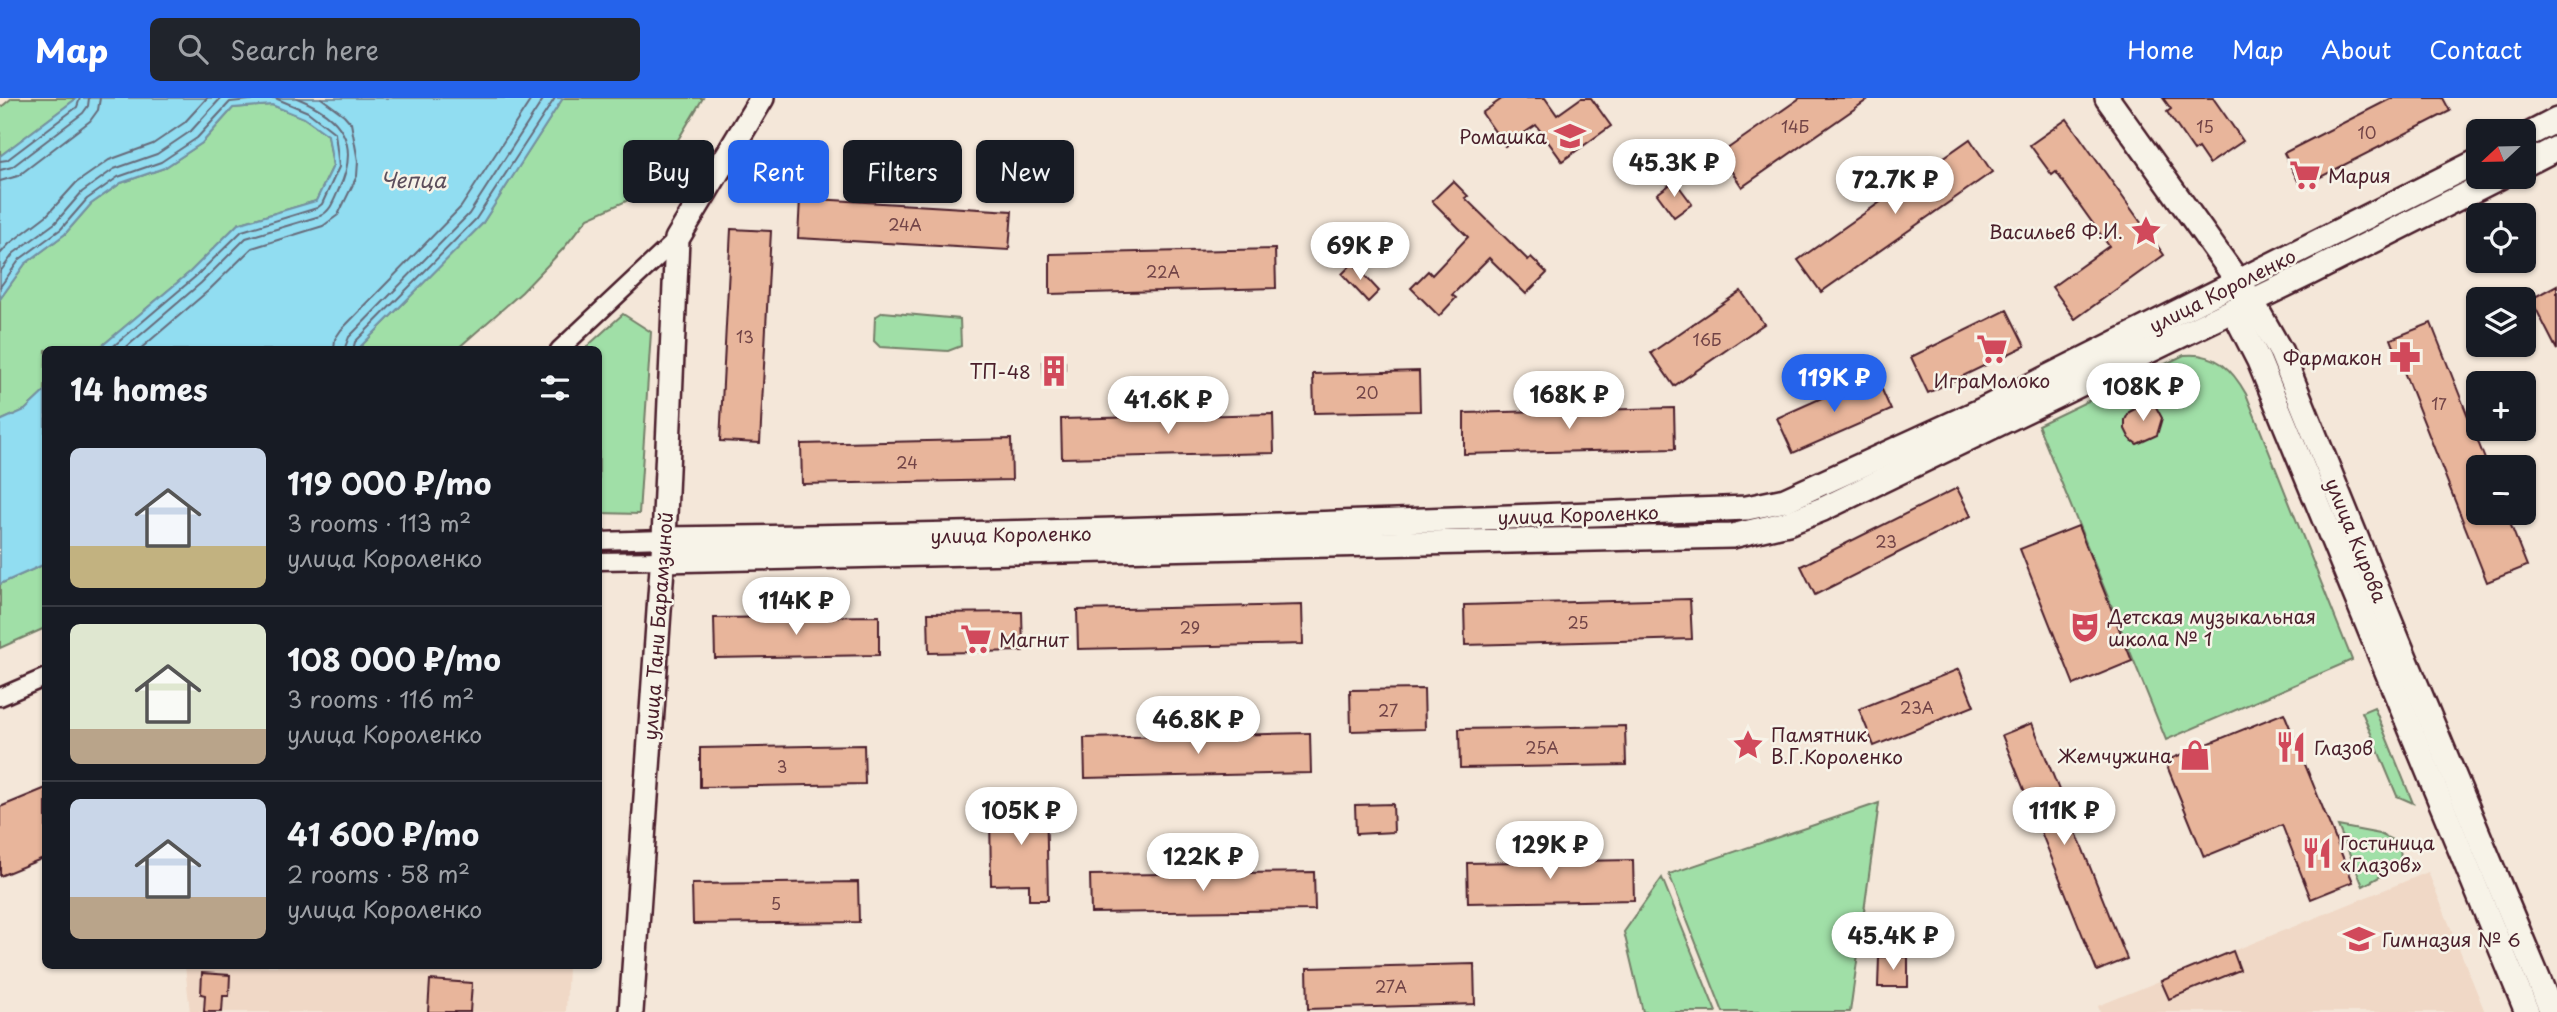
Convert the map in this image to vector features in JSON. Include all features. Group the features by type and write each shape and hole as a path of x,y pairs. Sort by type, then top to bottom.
{"street":[{"path":"563,346 677,239 762,98"},
{"path":"2107,98 2238,281 2242,305"},
{"path":"2536,131 2557,120"},
{"path":"2536,159 2557,148"},
{"name":"улица Короленко","path":"602,561 624,561 664,550 1042,533 1747,508 1785,499 1980,411 2466,166"},
{"name":"улица Короленко","path":"602,542 664,550 1732,536 1788,523 1823,509 2476,189"},
{"name":"улица Тани Барамзиной","path":"631,1012 664,550 677,239"},
{"name":"улица Кирова","path":"2242,305 2259,361 2527,1012"},
{"name":"улица Кирова","path":"2242,305 2281,352 2552,1012"},
{"path":"0,696 42,679"}],"shaded area":[{"name":"Гимназия № 6","path":"2428,872 2485,1012 2100,1012 2098,1006"},
{"path":"185,969 568,969 566,1012 190,1012"}],"green space":[{"path":"12,98 77,98 0,156 0,108"},
{"path":"563,98 703,98 678,140 623,140 623,203 588,218 522,292 461,346 361,346 482,224"},
{"path":"272,105 304,118 328,135 333,166 316,201 238,224 190,272 102,346 42,346 42,394 25,410 0,421 0,299 25,264 65,234 91,204 121,183 164,168 202,143 233,108"},
{"path":"883,312 960,319 961,346 948,351 880,347 874,341 875,317"},
{"path":"623,314 651,332 639,514 602,513 602,346 587,346"},
{"path":"2184,355 2205,356 2222,364 2246,394 2352,660 2166,740 2038,425"},
{"path":"42,565 42,629 0,648 0,584"},
{"path":"2374,707 2413,803 2397,796 2362,712"},
{"path":"1879,803 1850,1012 1723,1012 1669,874"},
{"path":"2338,826 2380,834 2400,844 2401,865 2363,886"},
{"path":"1662,878 1716,1012 1643,1012 1624,932"}],"water":[{"name":"Чепца","path":"77,98 563,98 482,224 361,346 102,346 190,272 238,224 316,201 333,166 328,135 304,118 272,105 233,108 202,143 164,168 121,183 91,204 65,234 25,264 0,299 0,156"},
{"path":"42,394 42,565 0,584 0,421 25,410"}],"building":[{"name":"Ромашка","path":"1503,98 1545,98 1557,115 1581,98 1591,98 1611,126 1562,161 1536,125 1505,146 1482,113"},
{"path":"1800,98 1870,98 1742,187 1720,154"},
{"path":"2163,98 2213,98 2243,141 2209,164 2198,148 2194,151 2167,112 2171,109"},
{"path":"2392,98 2443,98 2450,111 2301,187 2284,153"},
{"path":"2067,119 2164,255 2075,319 2052,287 2109,246 2056,172 2052,175 2030,145"},
{"path":"1970,139 1992,172 1821,292 1798,260"},
{"path":"1453,181 1468,196 1465,198 1528,260 1531,257 1547,273 1526,294 1489,258 1452,295 1456,298 1439,316 1411,288 1428,271 1432,275 1468,237 1432,201"},
{"path":"1675,181 1692,204 1674,217 1657,194"},
{"path":"829,200 843,201 843,203 1012,211 1009,250 798,238 800,203 829,203"},
{"path":"731,229 771,231 760,443 720,441"},
{"path":"1275,249 1276,288 1050,294 1050,254"},
{"path":"1353,263 1379,291 1368,302 1342,274"},
{"path":"2557,285 2557,350 2536,309 2536,296"},
{"path":"1741,291 1764,324 1674,386 1651,353"},
{"path":"2007,310 2025,346 1928,393 1911,357"},
{"path":"2431,323 2466,411 2466,441 2478,441 2483,455 2466,455 2466,525 2511,525 2527,566 2487,582 2391,339"},
{"name":"ТП-48","path":"1043,362 1065,362 1065,380 1044,380"},
{"path":"1419,371 1420,411 1314,413 1313,374"},
{"path":"1875,374 1891,410 1793,453 1777,418"},
{"path":"2149,402 2156,407 2162,418 2157,435 2137,444 2130,439 2125,429 2125,420 2129,412"},
{"path":"1674,408 1675,449 1464,454 1464,413"},
{"path":"1273,414 1274,453 1062,458 1061,419"},
{"path":"1011,439 1012,480 802,484 801,444"},
{"path":"1957,488 1971,516 1815,595 1801,566"},
{"name":"Детская музыкальная школа № 1","path":"2078,526 2132,661 2074,685 2020,549"},
{"path":"1690,599 1692,639 1465,645 1464,605"},
{"path":"1302,605 1303,644 1078,649 1077,610"},
{"name":"Магнит","path":"1022,612 1023,651 929,653 928,613"},
{"path":"879,616 879,655 715,658 714,618"},
{"path":"1959,669 1974,706 1874,746 1859,709"},
{"path":"1424,689 1425,729 1351,731 1350,690"},
{"path":"2284,713 2353,882 2311,899 2282,825 2204,857 2165,761"},
{"path":"2032,723 2127,959 2097,971 2002,735"},
{"path":"1625,726 1626,765 1460,768 1459,729"},
{"path":"1310,733 1311,773 1085,778 1084,738"},
{"path":"864,745 865,784 700,787 700,748"},
{"path":"42,790 42,859 0,876 0,807"},
{"path":"1027,793 1046,793 1048,900 1029,900 1029,884 991,885 990,811 1027,810"},
{"path":"1393,804 1394,832 1356,834 1355,805"},
{"path":"1633,860 1634,900 1468,903 1467,863"},
{"path":"1314,872 1315,910 1091,913 1090,875"},
{"path":"858,882 859,922 693,924 692,884"},
{"path":"2233,951 2240,970 2169,999 2161,981"},
{"path":"1879,957 1908,957 1908,987 1878,987"},
{"path":"1474,964 1475,1004 1308,1009 1307,968"},
{"path":"202,973 230,975 229,996 223,996 222,1012 204,1012"},
{"path":"430,980 472,983 470,1012 428,1012"}],"place":[{"name":"Ромашка","path":"1570,136"},
{"name":"Мария","path":"2305,175"},
{"name":"Васильев Ф.И.","path":"2146,231"},
{"name":"ИграМолоко","path":"1992,349"},
{"name":"Фармакон","path":"2405,357"},
{"name":"ТП-48","path":"1054,371"},
{"name":"Детская музыкальная школа № 1","path":"2085,627"},
{"name":"Магнит","path":"976,639"},
{"name":"Памятник В.Г.Короленко","path":"1748,745"},
{"name":"Глазов","path":"2291,747"},
{"name":"Жемчужина","path":"2195,755"},
{"name":"Гостиница «Глазов»","path":"2317,853"},
{"name":"Гимназия № 6","path":"2359,939"}]}
